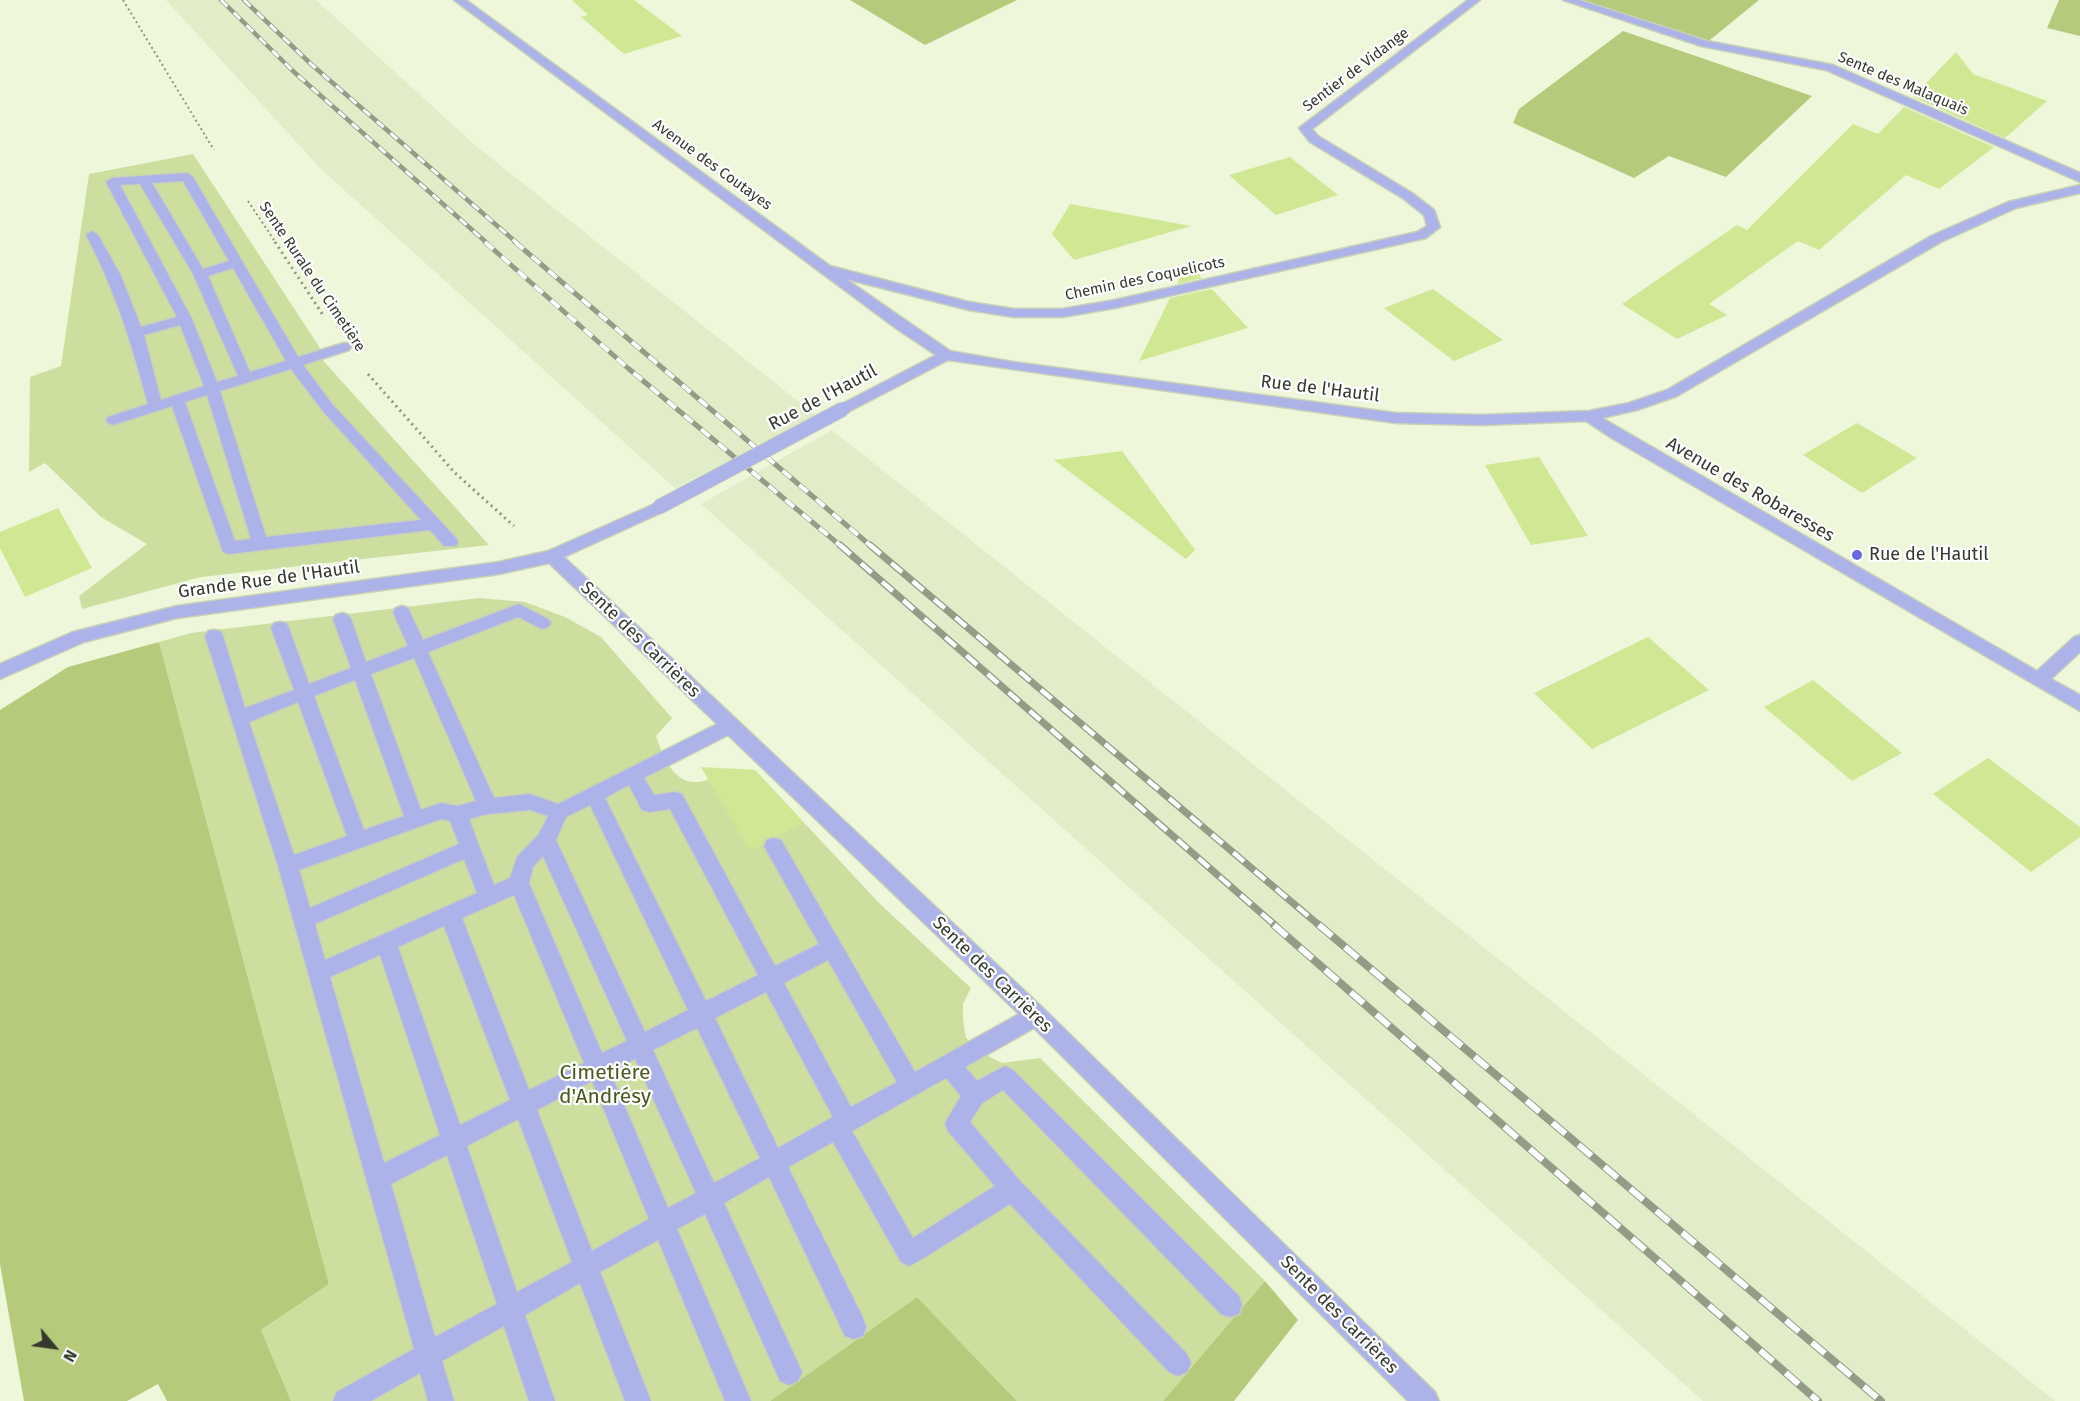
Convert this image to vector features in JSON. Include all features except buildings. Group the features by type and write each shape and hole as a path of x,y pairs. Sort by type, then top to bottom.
{"street":[{"name":"Avenue des Coutayes","path":"459,0 902,326 946,355"},
{"name":"Sentier de Vidange","path":"1398,241 1420,235 1434,227 1430,213 1408,196 1314,139 1305,128 1475,0"},
{"name":"Sente des Malaquais","path":"1568,0 1705,44 1829,67 2080,178"},
{"path":"260,543 212,389 185,319 112,182 187,177 294,363 327,407 450,542"},
{"path":"144,180 200,274 246,378"},
{"name":"Rue de l'Hautil","path":"552,556 658,507 946,355 1396,418 1480,420 1589,416 1632,407 1672,393 1936,239 2012,205 2080,189"},
{"path":"92,235 114,276 136,333 156,406"},
{"name":"Chemin des Coquelicots","path":"828,270 969,306 1014,313 1062,313 1114,304 1398,241"},
{"path":"200,274 236,263"},
{"path":"136,333 185,319"},
{"path":"113,420 344,347"},
{"path":"177,400 230,548 434,524"},
{"name":"Avenue des Robaresses","path":"1589,416 1625,440 2080,704"},
{"name":"Grande Rue de l'Hautil","path":"0,672 28,657 79,636 177,612 499,568 552,556"},
{"name":"Sente des Carrières","path":"552,556 1036,1016 1426,1401"},
{"path":"239,718 519,610 542,623"},
{"path":"402,612 488,806"},
{"path":"342,619 415,819"},
{"path":"280,628 358,840"},
{"path":"214,636 288,866 441,1401"},
{"path":"2038,680 2080,642"},
{"path":"729,726 559,812 546,840 524,863 519,883 738,1401"},
{"path":"633,774 649,804 675,800 771,979 842,1125 909,1254 1012,1189"},
{"path":"594,794 854,1327"},
{"path":"288,866 441,811 457,814 488,806 530,802 559,812"},
{"path":"457,814 489,896"},
{"path":"546,840 789,1372"},
{"path":"774,846 911,1086"},
{"path":"303,920 470,848"},
{"path":"318,973 519,883"},
{"path":"450,914 638,1401"},
{"path":"386,942 542,1401"},
{"path":"377,1179 832,948"},
{"path":"346,1401 1036,1016"},
{"path":"949,1065 974,1095"},
{"path":"1178,1363 1012,1189 957,1123 974,1095 1005,1077 1230,1305"}],"path":[{"path":"123,0 214,150"},
{"name":"Sente Rurale du Cimetière","path":"247,199 344,347 462,480 486,504 552,556"}],"shaded area":[{"path":"166,0 316,0 477,147 817,416 675,488 322,170"},
{"path":"832,430 2055,1401 1703,1401 701,504"}],"green space":[{"path":"850,0 1017,0 925,45"},
{"path":"1568,0 1759,0 1705,44"},
{"path":"2059,0 2080,0 2080,36 2047,28"},
{"path":"1623,31 1812,96 1726,177 1669,156 1634,178 1513,123 1519,109"},
{"path":"193,154 320,348 319,356 489,545 201,577 82,609 79,596 147,544 101,517 45,463 29,472 30,377 61,366 89,174"},
{"name":"Cimetière d'Andrésy","path":"479,598 525,602 565,617 601,637 672,718 656,736 668,764 680,778 698,782 731,769 755,770 880,904 971,988 963,1004 966,1038 990,1057 1002,1063 1040,1058 1265,1281 1163,1401 1017,1401 917,1297 770,1401 291,1401 261,1330 329,1284 159,642 191,633"},
{"path":"159,642 329,1284 261,1330 291,1401 167,1401 158,1384 127,1401 24,1401 0,1264 0,710 68,667"},
{"path":"1265,1281 1298,1320 1234,1401 1163,1401"},
{"path":"917,1297 1017,1401 770,1401"}],"railway":[{"path":"221,0 294,72 487,243"},
{"path":"244,0 312,65 517,243"},
{"path":"485,242 629,369 842,547"},
{"path":"515,242 872,547"},
{"path":"840,545 1276,926"},
{"path":"870,545 1320,926"},
{"path":"1274,925 1818,1401"},
{"path":"1319,925 1881,1401"}],"place":[{"name":"Rue de l'Hautil","path":"1857,555"}]}
